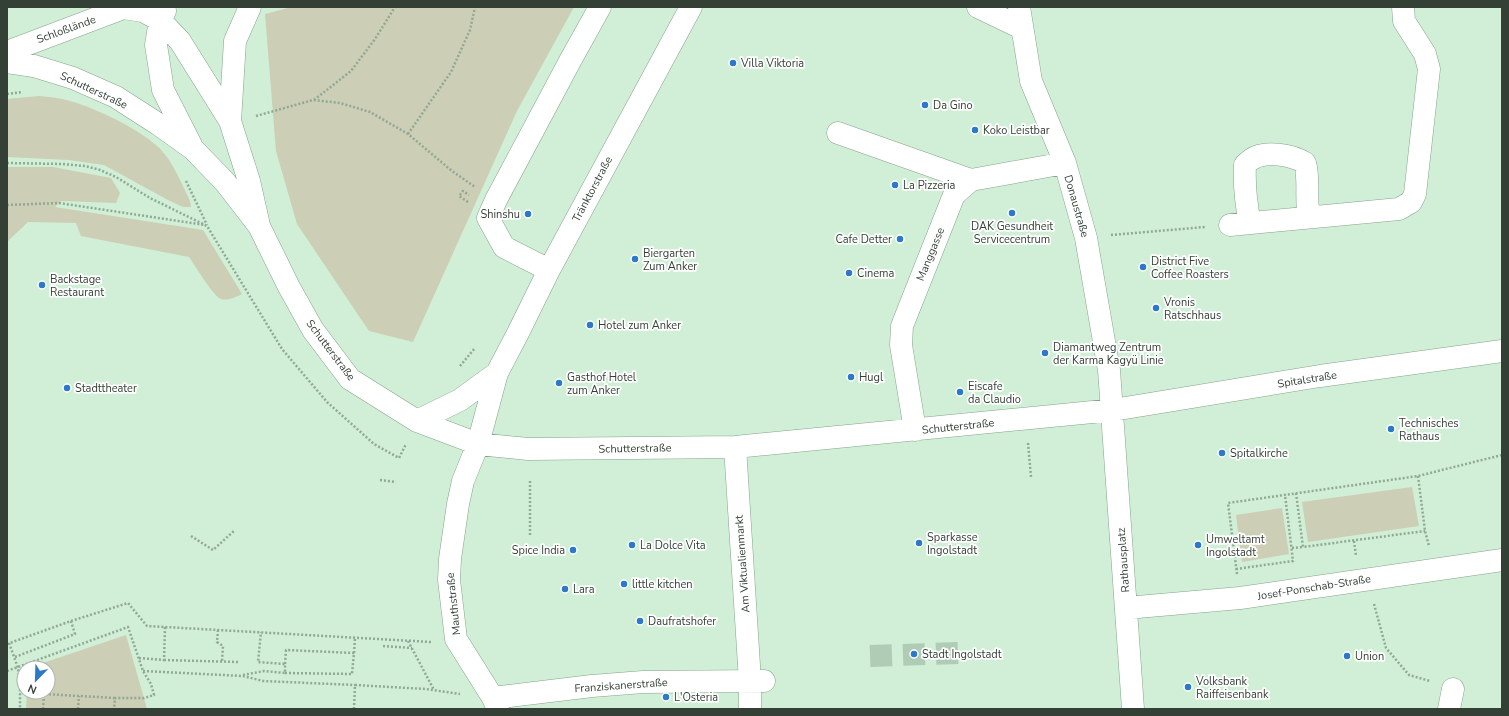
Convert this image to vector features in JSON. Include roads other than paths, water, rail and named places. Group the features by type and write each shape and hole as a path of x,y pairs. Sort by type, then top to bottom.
{"street":[{"name":"Schutterstraße","path":"125,7 164,13"},
{"name":"Schloßlände","path":"7,52 125,7"},
{"name":"Schutterstraße","path":"230,121 235,41 250,7"},
{"path":"548,270 504,247 488,218 570,60 600,7"},
{"name":"Tränktorstraße","path":"478,444 497,373 548,270 691,7"},
{"path":"978,7 1022,28"},
{"name":"Donaustraße","path":"1019,7 1031,81 1065,163 1086,238 1109,370 1113,410"},
{"path":"1309,218 1307,208 1308,172 1305,163 1299,159 1289,156 1260,156 1253,158 1245,165 1244,180 1246,206 1240,224 1309,218 1399,209 1411,202 1415,194 1429,69 1425,54 1404,21 1403,7"},
{"name":"Schutterstraße","path":"164,13 230,121 249,181 259,226"},
{"name":"Schutterstraße","path":"164,13 156,45 163,90 193,149"},
{"name":"Schutterstraße","path":"7,62 34,66 73,78 116,98 158,124 193,149 225,182 259,226 289,287 313,330 350,379 417,421 478,444 528,449 735,447 1113,410"},
{"path":"838,133 971,180 1065,163"},
{"name":"Manggasse","path":"915,430 902,345 902,326 954,195 971,180"},
{"name":"Spitalstraße","path":"1113,410 1320,376 1502,351"},
{"name":"Tränktorstraße","path":"417,421 460,400 497,373"},
{"name":"Rathausplatz","path":"1113,410 1133,709"},
{"name":"Mauthstraße","path":"478,444 463,481 458,504 450,559 449,580 456,639 496,704"},
{"name":"Am Viktualienmarkt","path":"735,447 750,681 750,709"},
{"name":"Josef-Ponschab-Straße","path":"1126,608 1240,598 1502,560"},
{"name":"Franziskanerstraße","path":"496,704 592,686 643,682 750,681"}],"tunnel":[{"path":"870,656 958,653"}],"place":[{"name":"Villa Viktoria","path":"733,63"},
{"name":"Da Gino","path":"925,105"},
{"name":"Koko Leistbar","path":"975,130"},
{"name":"La Pizzeria","path":"895,185"},
{"name":"DAK Gesundheit Servicecentrum","path":"1012,213"},
{"name":"Shinshu","path":"528,214"},
{"name":"Cafe Detter","path":"900,239"},
{"name":"Biergarten Zum Anker","path":"635,259"},
{"name":"District Five Coffee Roasters","path":"1143,267"},
{"name":"Cinema","path":"849,273"},
{"name":"Backstage Restaurant","path":"42,285"},
{"name":"Vronis Ratschhaus","path":"1156,308"},
{"name":"Hotel zum Anker","path":"590,325"},
{"name":"Diamantweg Zentrum der Karma Kagyü Linie","path":"1045,353"},
{"name":"Hugl","path":"851,377"},
{"name":"Gasthof Hotel zum Anker","path":"559,383"},
{"name":"Stadttheater","path":"67,388"},
{"name":"Eiscafe da Claudio","path":"960,392"},
{"name":"Technisches Rathaus","path":"1391,429"},
{"name":"Spitalkirche","path":"1222,453"},
{"name":"Sparkasse Ingolstadt","path":"919,543"},
{"name":"La Dolce Vita","path":"632,545"},
{"name":"Umweltamt Ingolstadt","path":"1198,545"},
{"name":"Spice India","path":"573,550"},
{"name":"little kitchen","path":"624,584"},
{"name":"Lara","path":"565,589"},
{"name":"Daufratshofer","path":"640,621"},
{"name":"Stadt Ingolstadt","path":"914,654"},
{"name":"Union","path":"1347,656"},
{"name":"Volksbank Raiffeisenbank","path":"1188,687"},
{"name":"L'Osteria","path":"666,697"}]}
